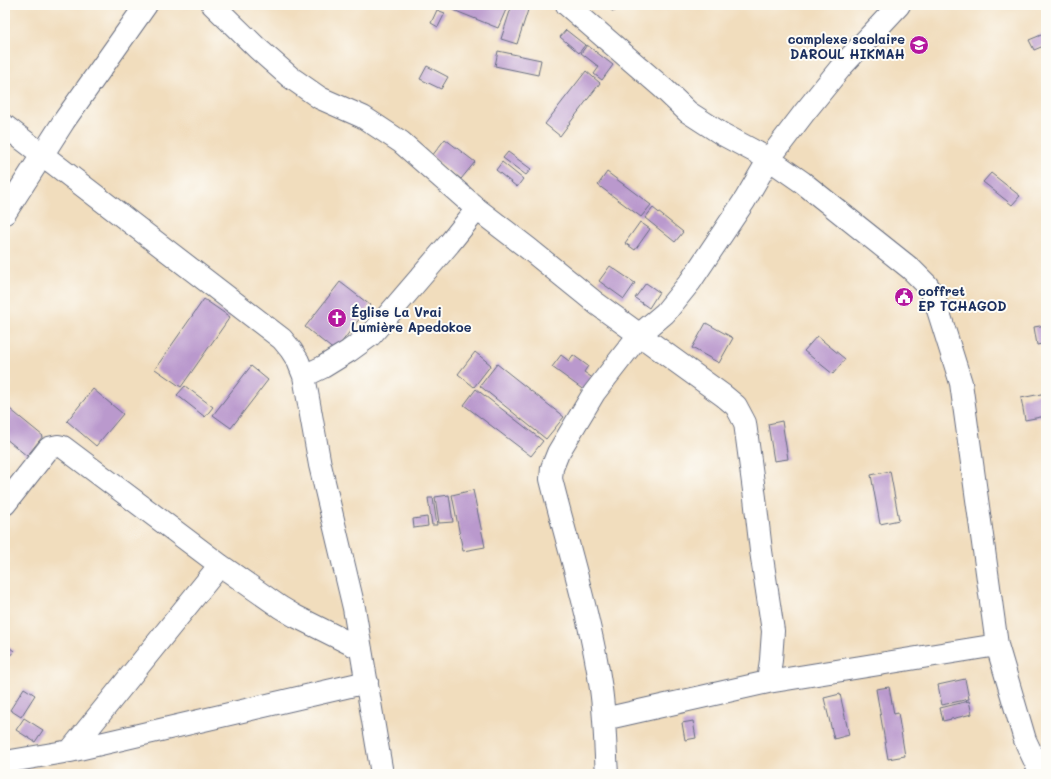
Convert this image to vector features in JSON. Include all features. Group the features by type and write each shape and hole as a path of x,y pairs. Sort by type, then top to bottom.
{"street":[{"path":"5,213 42,154 92,80 146,5"},
{"path":"214,5 256,48 290,77 320,98 363,117 401,142 478,209 597,304 736,406 745,423 772,631 771,660 768,682"},
{"path":"567,5 664,89 688,112 722,134 769,159 802,182 911,269 927,285 933,294 961,383 997,644 1024,740 1042,774"},
{"path":"607,774 601,689 589,629 551,479 552,468 558,453 594,393 639,335 665,313 690,282 745,200 769,159 842,66 899,5"},
{"path":"5,126 282,339 298,361 304,376 320,465 354,608 382,774"},
{"path":"304,376 323,367 371,335 478,209"},
{"path":"5,504 49,448 58,446 63,447 220,564 295,616 361,648"},
{"path":"70,751 220,564"},
{"path":"604,719 768,682 997,644"},
{"path":"5,762 70,751 367,682"}],"building":[{"path":"453,5 508,5 498,28 451,9"},
{"path":"512,5 528,10 517,44 501,39"},
{"path":"604,5 619,5 614,12"},
{"path":"437,10 445,13 438,27 431,23"},
{"path":"566,30 585,45 579,53 560,37"},
{"path":"1046,33 1046,45 1034,50 1029,40"},
{"path":"587,45 613,65 602,80 594,74 599,67 581,53"},
{"path":"498,51 541,60 538,75 495,66"},
{"path":"427,66 448,77 441,89 420,79"},
{"path":"586,71 600,83 560,136 545,124"},
{"path":"445,139 475,162 461,179 432,156"},
{"path":"508,152 531,169 526,175 503,158"},
{"path":"502,162 523,179 517,187 496,170"},
{"path":"607,172 651,205 641,217 598,185"},
{"path":"991,173 1020,196 1012,205 983,182"},
{"path":"653,208 683,232 675,242 645,218"},
{"path":"640,222 650,229 635,250 625,243"},
{"path":"610,266 635,283 624,299 599,281"},
{"path":"340,282 370,305 335,351 305,327"},
{"path":"646,283 659,292 649,308 635,298"},
{"path":"204,299 230,317 181,387 155,369"},
{"path":"706,323 733,338 719,363 692,348"},
{"path":"1046,325 1046,343 1037,345 1034,327"},
{"path":"817,336 845,359 833,374 804,351"},
{"path":"475,352 491,365 474,387 458,374"},
{"path":"561,355 569,361 573,355 588,366 584,372 594,379 585,391 552,367"},
{"path":"497,364 564,417 546,439 480,386"},
{"path":"251,366 268,380 231,428 213,415"},
{"path":"185,386 213,407 205,417 177,395"},
{"path":"93,389 123,414 96,446 67,421"},
{"path":"476,389 543,441 531,456 464,405"},
{"path":"1046,393 1046,416 1025,420 1021,398"},
{"path":"5,405 43,436 27,456 5,438"},
{"path":"782,421 788,459 774,461 768,424"},
{"path":"890,471 899,520 880,524 871,475"},
{"path":"473,490 485,547 463,551 452,495"},
{"path":"449,495 453,522 439,523 435,497"},
{"path":"428,498 433,498 437,525 432,525"},
{"path":"427,517 428,526 414,528 413,519"},
{"path":"5,644 14,651 5,662"},
{"path":"965,679 969,699 942,705 938,685"},
{"path":"889,687 894,714 898,713 905,756 888,759 876,689"},
{"path":"24,688 35,695 21,717 10,710"},
{"path":"840,694 849,735 834,739 824,698"},
{"path":"969,701 972,714 943,721 940,708"},
{"path":"24,718 43,730 35,742 16,730"},
{"path":"693,721 696,738 685,740 682,723"}],"place":[{"name":"complexe scolaire DAROUL HIKMAH","path":"919,45"},
{"name":"coffret EP TCHAGOD","path":"904,297"},
{"name":"Église La Vrai Lumière Apedokoe","path":"337,318"}]}
